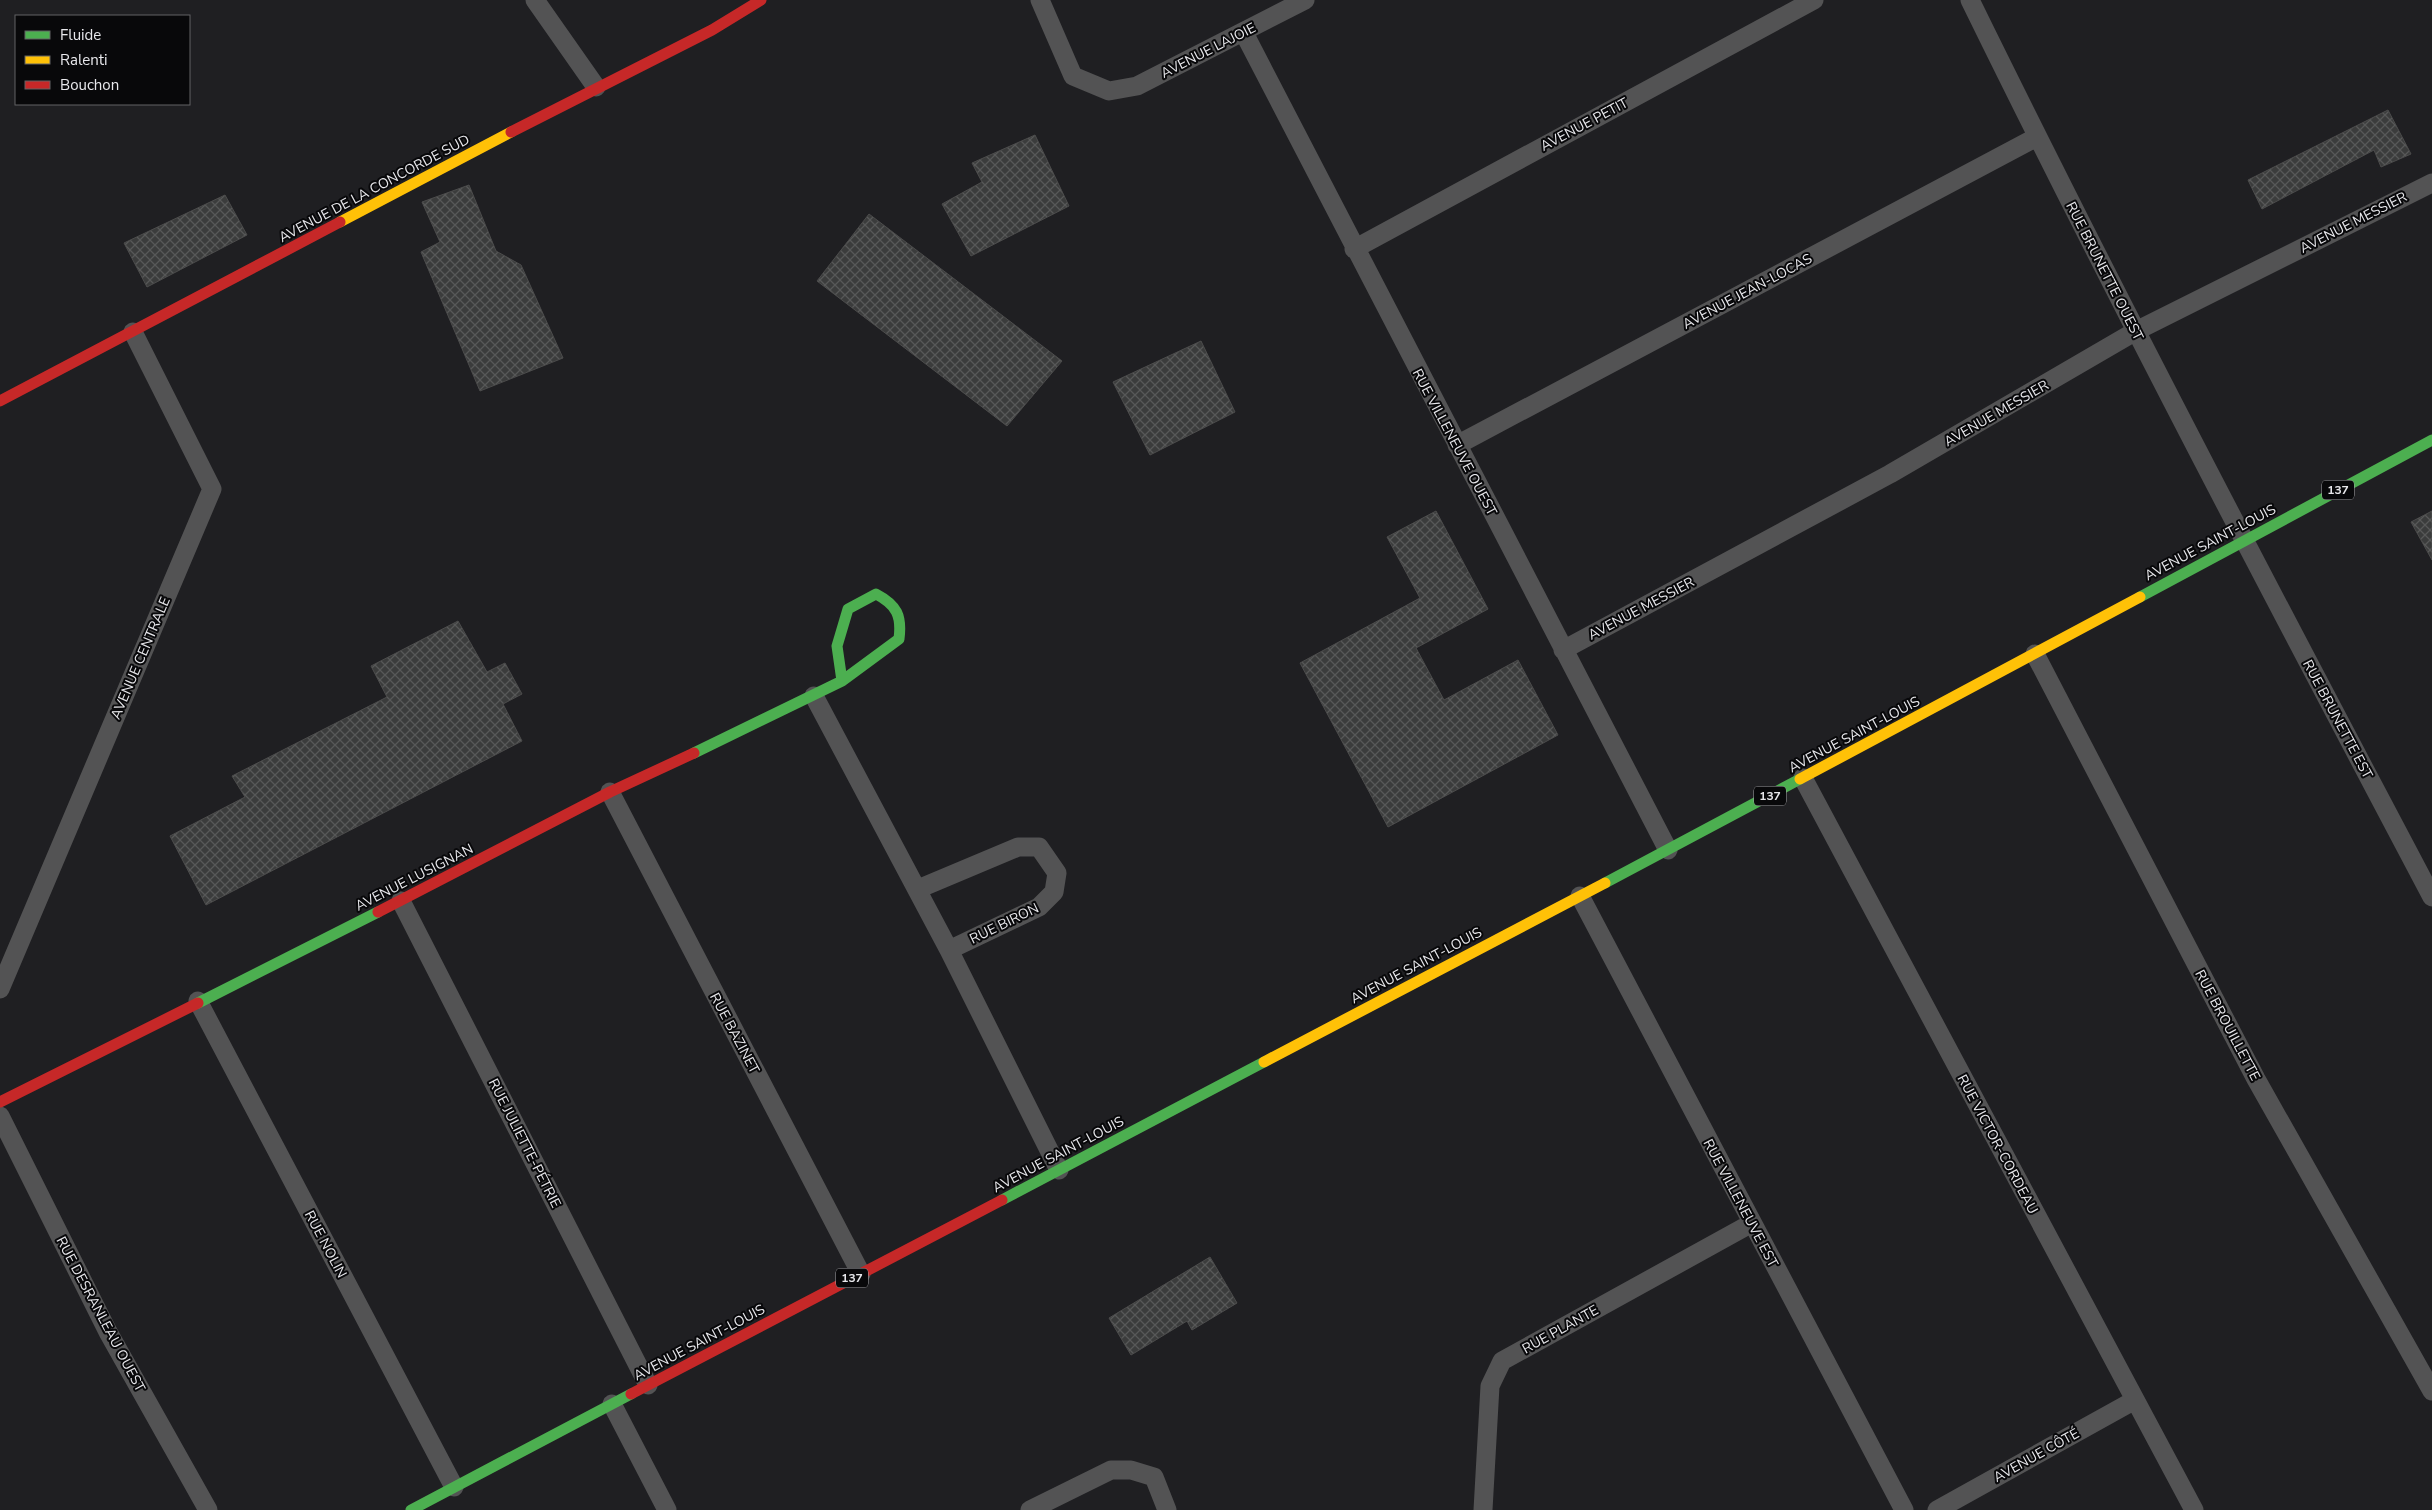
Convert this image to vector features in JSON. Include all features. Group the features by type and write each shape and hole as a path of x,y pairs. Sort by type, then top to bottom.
{"main road":[{"name":"AVENUE DE LA CONCORDE SUD","path":"0,401 596,87 712,30 762,0"},
{"name":"AVENUE SAINT-LOUIS","path":"410,1510 1668,850 2432,440"},
{"name":"AVENUE LUSIGNAN","path":"0,1102 198,1001 401,901 610,792 842,681 899,639 902,619 894,603 876,594 848,609 836,646 842,681"}],"street":[{"path":"534,0 596,87"},
{"name":"AVENUE LAJOIE","path":"1040,0 1073,76 1109,91 1137,86 1244,33 1304,0"},
{"name":"AVENUE PETIT","path":"1354,249 1814,0"},
{"name":"RUE BRUNETTE OUEST","path":"1970,0 2037,137 2243,541"},
{"name":"RUE VILLENEUVE OUEST","path":"1244,33 1354,249 1668,850"},
{"name":"AVENUE JEAN-LOCAS","path":"1457,445 2037,137"},
{"name":"AVENUE MESSIER","path":"1563,650 1890,474 2136,331 2432,183"},
{"name":"AVENUE CENTRALE","path":"0,989 212,490 133,332"},
{"name":"RUE BRUNETTE EST","path":"2243,541 2432,897"},
{"name":"RUE BROUILLETTE","path":"2035,654 2256,1079 2432,1391"},
{"path":"814,696 918,889 1059,1170"},
{"name":"RUE VICTOR-CORDEAU","path":"1803,778 2194,1510"},
{"name":"RUE BAZINET","path":"610,792 860,1274"},
{"name":"RUE BIRON","path":"918,889 1018,847 1038,847 1057,873 1054,892 1039,907 949,950"},
{"name":"RUE VILLENEUVE EST","path":"1580,896 1904,1510"},
{"name":"RUE JULIETTE-PÉTRIE","path":"401,901 648,1385"},
{"name":"RUE NOLIN","path":"198,1001 454,1487"},
{"name":"RUE DESRANLEAU OUEST","path":"0,1116 108,1332 208,1510"},
{"name":"RUE PLANTE","path":"1483,1510 1490,1386 1502,1361 1752,1223"},
{"name":"AVENUE CÔTÉ","path":"1937,1510 2135,1400"},
{"path":"612,1404 667,1510"},
{"path":"1030,1510 1111,1470 1131,1470 1154,1478 1167,1510"}],"building":[{"path":"2388,110 2411,154 2381,167 2374,150 2262,209 2248,180"},
{"path":"1035,135 1069,206 971,256 942,204 982,182 972,163"},
{"path":"469,185 496,251 521,265 563,358 480,391 421,252 440,242 422,202"},
{"path":"225,195 247,235 147,287 124,243"},
{"path":"869,214 1062,361 1007,426 817,281"},
{"path":"1201,341 1235,412 1150,455 1113,382"},
{"path":"1436,511 1488,609 1416,648 1444,700 1518,660 1558,735 1388,827 1300,663 1420,598 1387,537"},
{"path":"2432,511 2432,560 2411,522"},
{"path":"458,621 487,672 505,663 522,694 503,704 522,741 206,905 170,836 245,797 232,776 387,697 371,666"},
{"path":"1210,1257 1237,1303 1192,1330 1187,1321 1131,1355 1109,1318"}],"traffic: fast":[{"path":"2140,597 2432,440"},
{"path":"694,753 842,681 899,639 900,624 896,612 889,602 876,594 848,609 837,646 842,681"},
{"path":"1605,883 1800,779"},
{"path":"198,1003 378,912"},
{"path":"1002,1200 1264,1062"},
{"path":"411,1510 631,1394"}],"traffic: slow":[{"path":"340,222 511,132"},
{"path":"1800,779 2140,597"},
{"path":"1264,1062 1605,883"}],"traffic: jam":[{"path":"511,132 712,30 761,0"},
{"path":"0,401 340,222"},
{"path":"378,912 610,792 694,753"},
{"path":"0,1102 198,1003"},
{"path":"631,1394 1002,1200"}]}
